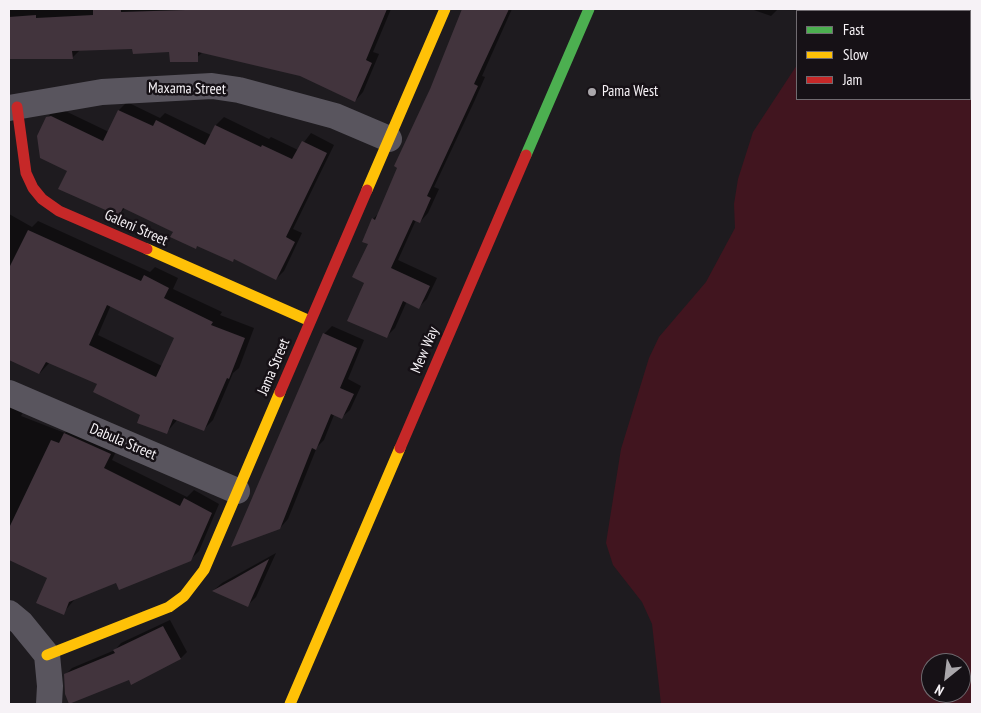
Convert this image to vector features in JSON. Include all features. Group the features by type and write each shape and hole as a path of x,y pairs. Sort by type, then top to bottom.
{"street":[{"name":"Jama Street","path":"47,655 168,607 184,596 204,570 236,491 446,9"},
{"name":"Mew Way","path":"290,704 589,9"},
{"name":"Maxama Street","path":"13,107 102,92 212,86 238,90 335,116 389,139"},
{"name":"Galeni Street","path":"13,107 26,173 32,188 42,200 59,211 310,321"},
{"name":"Dabula Street","path":"9,393 236,491"},
{"path":"9,613 21,622 47,655 50,686 49,704"}],"shaded area":[{"path":"972,9 972,704 661,704 652,624 642,602 613,565 606,543 621,449 649,358 659,337 706,282 735,228 734,204 738,179 753,132 796,67 796,100 971,100 971,10 851,10"}],"building":[{"path":"93,9 121,9 121,12 217,9 387,9 366,60 372,63 355,102 300,76 198,52 198,62 170,62 169,52 133,54 132,49 72,51 73,59 10,59 9,17 36,15 36,18 93,15"},
{"path":"462,9 509,9 474,84 478,86 427,196 431,198 420,223 413,220 391,268 430,286 419,309 403,301 387,338 347,321 364,283 352,277 368,244 362,242 372,218 375,220 397,168 394,166 430,89"},
{"path":"118,110 153,126 156,120 205,145 215,125 261,147 262,145 292,159 302,141 327,153 286,237 295,242 276,280 234,259 233,262 197,246 196,249 170,237 173,232 123,208 119,216 58,189 67,171 40,158 37,136 46,117 51,116 103,141"},
{"path":"28,230 141,281 144,275 169,288 164,298 213,322 211,325 245,338 229,379 227,378 204,431 173,419 167,434 137,423 140,415 93,392 97,384 46,362 39,374 9,360 9,268","holes":["107,305 174,338 156,377 89,345"]},
{"path":"323,333 357,348 340,388 354,394 342,419 331,414 316,450 312,448 280,529 231,547"},
{"path":"64,433 111,454 104,468 180,506 184,498 212,513 191,561 119,590 116,583 69,602 64,615 36,603 47,578 9,560 9,528 51,440 59,443"},
{"path":"269,559 248,607 212,591 234,579"},
{"path":"163,626 181,659 131,685 129,680 69,704 65,694 64,674 115,653 113,650"}],"traffic: fast":[{"path":"526,155 589,9"}],"traffic: slow":[{"path":"367,190 445,9"},
{"path":"147,249 310,321"},
{"path":"47,655 169,607 184,596 204,570 280,392"},
{"path":"290,704 400,448"}],"traffic: jam":[{"path":"17,107 26,173 33,188 42,199 59,211 147,249"},
{"path":"400,448 526,155"},
{"path":"280,392 367,190"}],"place":[{"name":"Pama West","path":"592,92"}]}
